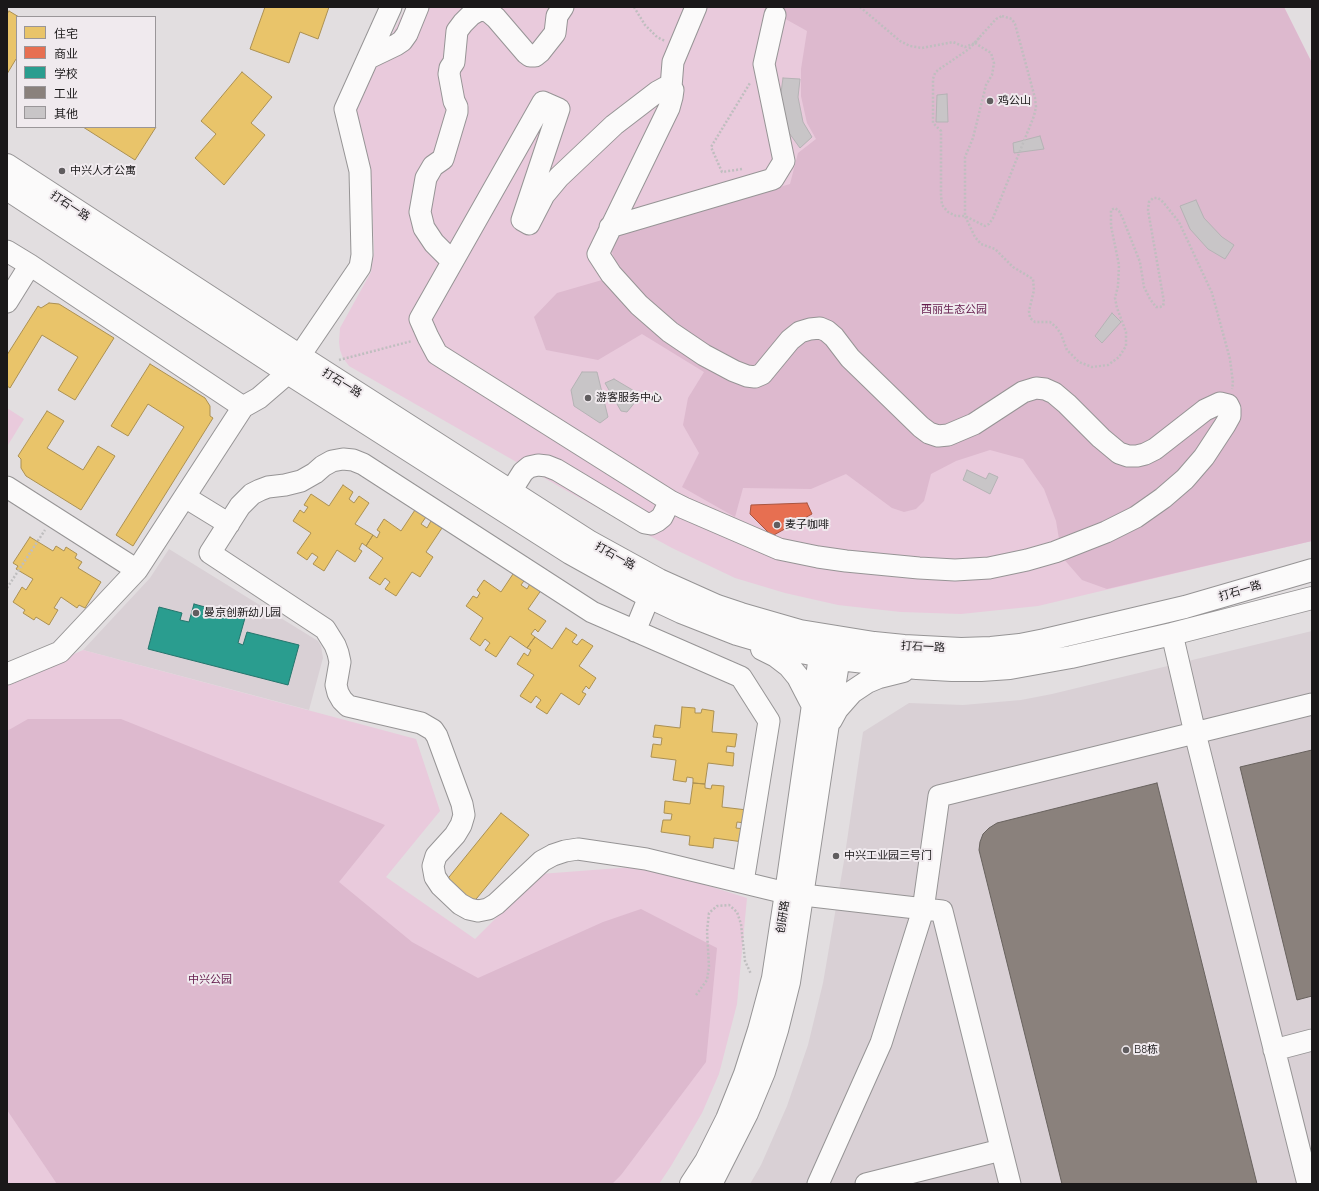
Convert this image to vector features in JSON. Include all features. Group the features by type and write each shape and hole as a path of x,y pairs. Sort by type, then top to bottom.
{"main road":[{"name":"打石一路","path":"7,165 301,365 570,553 649,597 681,612 737,634 795,651 831,646 991,648 1020,645 1185,607 1312,570"},
{"name":"打石一路","path":"7,189 511,491 590,542 659,580 717,606 800,631 831,646 917,668 981,670 1024,666 1071,658 1312,598"},
{"path":"737,634 776,656 789,666 798,677 813,706"},
{"name":"创研路","path":"711,1184 747,1113 764,1072 777,1030 789,982 794,894 813,706 831,646"},
{"name":"创研路","path":"691,1184 706,1161 727,1119 745,1074 773,978 794,894 827,730 831,646"},
{"path":"827,730 837,709 852,692 867,682 879,677 917,668"}],"street":[{"path":"7,674 60,652 138,570 243,407 259,398 301,365 360,267 362,255 360,171 345,109 391,7"},
{"path":"369,58 402,41 407,34 418,7"},
{"path":"452,261 434,243 424,228 420,212 426,178 432,166 443,159 457,112 449,74 450,68 454,62 457,31 471,15 483,10 490,12 526,53 530,56 535,56 555,33 557,16 563,7"},
{"path":"671,87 668,86 663,88 614,125 559,177 544,195 529,224 522,220 559,109 543,102 420,319 437,354 670,501 779,549 799,554 846,561 955,570 989,568 1055,552 1082,542 1130,520 1163,498 1185,479 1204,457 1230,416 1230,409 1228,405 1220,403 1205,410 1155,449 1145,454 1136,456 1128,456 1119,453 1054,393 1045,389 1036,388 1023,392 974,424 948,435 938,436 929,434 921,427 850,358 834,337 827,331 820,328 810,328 800,332 790,340 762,374 755,377 747,376 710,359 670,332 639,305 610,274 598,254 669,108 673,90 671,87 673,62 696,7"},
{"path":"610,227 773,179 784,161 764,64 775,15"},
{"path":"7,251 243,407"},
{"path":"7,302 30,266"},
{"path":"743,882 769,721 741,678 592,612 363,464 353,460 343,459 332,461 301,481 268,487 260,490 245,500 210,554 325,629 333,640 340,662 336,685 338,693 348,706 421,723 433,730 437,736 462,804 464,815 456,835 436,856 433,866 435,878 441,886 460,904 469,909 478,911 488,909 496,904 542,861 565,850 578,849 646,859 743,882 794,894 942,911 1010,1184"},
{"path":"511,491 523,472 529,467 538,465 547,466 558,470 645,523 651,524 662,517 670,501"},
{"path":"7,487 138,570"},
{"path":"185,497 229,524"},
{"path":"634,631 649,597"},
{"path":"1172,634 1195,733 1308,1184"},
{"path":"818,1184 881,1043 924,910 939,796 1312,704"},
{"path":"1274,1050 1312,1040"},
{"path":"866,1184 1001,1150"}],"path":[{"path":"634,7 645,25 657,37 678,48"},
{"path":"860,7 900,41 910,46 922,48 953,42 965,47 975,43 980,37"},
{"path":"1002,16 1012,19 1015,24 1036,106 1034,116 993,218 989,224 985,226 965,216 956,216 948,212 942,205 940,195 941,131 934,122 933,78 938,70 969,49 980,37 996,19 1002,16"},
{"path":"975,43 991,53 994,63 992,75 986,85 973,138 965,156 965,216 975,237 981,244 995,249 1013,267 1033,279 1034,290 1029,311 1030,318 1035,322 1050,322 1056,327 1061,334 1067,350 1079,362 1092,366 1108,365 1119,357 1126,346 1126,332 1115,298 1118,286 1119,265 1111,226 1111,210 1115,208 1119,211 1130,234 1140,262 1144,287 1150,299 1156,306 1160,307 1163,306 1164,302 1148,210 1149,202 1153,198 1158,198 1179,222 1212,293 1230,359 1233,383 1228,405"},
{"path":"745,168 722,172 711,147 757,72 764,64"},
{"path":"301,365 428,337"},
{"path":"7,588 54,517"},
{"path":"696,995 707,980 709,967 707,931 709,913 716,906 729,905 737,912 741,924 745,961 751,974"}],"shaded area":[{"name":"曼京创新幼儿园","path":"169,549 318,641 321,646 323,658 309,710 83,650 150,578"},
{"path":"1312,631 1312,1184 750,1184 761,1165 787,1106 808,1045 823,983 844,861 863,732 909,703 963,705 1021,700 1052,694"}],"green space":[{"name":"西丽生态公园","path":"406,7 1284,7 1312,63 1312,541 1038,606 961,614 901,612 838,605 785,593 735,578 672,548 567,491 349,366 343,358 340,350 340,328 371,272 374,252 371,177 355,105"},
{"name":"西丽生态公园","path":"764,7 1284,7 1312,63 1312,541 1107,589 1082,580 1062,557 1056,521 1044,489 1023,459 990,450 956,461 931,474 924,501 916,509 904,512 892,508 846,474 811,489 743,488 735,517 682,487 699,453 683,425 688,398 704,372 642,334 598,360 546,350 534,317 557,293 609,278 618,268 610,247 616,235 790,184 798,153 816,139 807,123 801,96 801,69 807,31"},
{"path":"7,408 24,419 8,445 7,445"},
{"name":"中兴公园","path":"83,650 416,739 440,811 386,877 475,939 540,874 646,866 747,898 737,1004 719,1074 702,1113 659,1184 7,1184 7,684"},
{"name":"中兴公园","path":"28,719 121,719 385,825 339,882 412,942 478,978 603,922 641,909 717,948 706,1062 621,1175 612,1184 57,1184 7,1110 7,731"}],"building: 住宅":[{"path":"265,7 329,7 318,39 300,32 289,63 250,49"},
{"path":"9,11 17,16 16,16 16,59 7,74 7,14"},
{"path":"242,72 272,97 251,123 265,135 224,185 195,158 216,134 201,121"},
{"path":"85,128 155,128 135,160"},
{"path":"49,303 59,304 114,338 75,400 58,390 78,357 42,335 10,388 7,386 7,355 38,306 41,308"},
{"path":"150,364 205,398 210,406 210,416 213,418 133,546 116,535 184,427 148,404 128,436 111,426"},
{"path":"47,411 64,421 47,448 83,470 98,446 115,456 81,510 26,476 21,468 21,459 18,456"},
{"path":"343,485 353,492 349,499 354,503 359,496 369,503 355,524 373,535 366,546 362,543 359,549 362,551 355,562 337,550 324,571 313,564 318,557 312,553 307,560 297,553 311,533 293,521 300,510 304,513 308,507 304,505 311,494 329,506"},
{"path":"415,510 426,517 421,524 427,528 431,521 442,528 426,552 433,557 420,577 412,572 396,596 385,589 390,582 385,578 380,585 369,578 383,558 366,546 373,535 377,538 380,532 377,530 384,519 401,531"},
{"path":"30,537 53,551 56,546 64,551 66,547 77,554 75,558 82,562 78,568 101,582 85,608 79,605 77,608 61,597 54,608 58,610 49,625 36,617 34,620 23,613 25,610 13,602 22,587 26,590 33,579 16,569 18,566 13,563"},
{"path":"515,571 526,578 521,585 527,589 531,582 542,589 528,609 546,621 538,632 535,629 531,634 535,637 527,648 510,636 496,657 485,650 490,643 485,639 480,646 470,639 483,618 466,606 473,596 477,598 480,593 477,590 484,580 501,592"},
{"path":"566,628 577,635 572,642 577,645 582,639 593,646 579,666 596,678 589,689 586,686 582,692 586,694 579,705 561,693 547,714 536,707 541,700 536,696 531,703 520,696 534,675 517,664 524,653 528,656 531,650 527,648 535,637 552,649"},
{"path":"682,707 695,708 695,713 701,713 702,709 714,711 712,732 737,734 735,747 727,746 726,752 734,753 733,766 708,763 705,784 693,783 693,778 687,777 686,782 673,780 676,760 651,757 653,744 661,745 662,738 653,737 655,725 680,728"},
{"path":"693,783 705,784 705,788 711,789 712,785 724,786 722,807 747,810 745,823 737,822 736,828 745,829 743,842 714,838 713,848 689,845 690,836 661,832 663,820 671,820 672,814 664,813 665,801 690,804"},
{"path":"501,813 529,835 472,904 445,882"}],"building: 商业":[{"name":"麦子咖啡","path":"807,503 812,514 772,536 750,514 751,505"}],"building: 学校":[{"path":"194,604 245,618 238,643 243,645 247,632 299,645 288,685 148,649 159,607 182,613 180,620 189,622"}],"building: 工业":[{"path":"1312,750 1312,996 1297,1000 1240,767"},
{"name":"B8栋","path":"1157,783 1257,1184 1062,1184 979,850 980,842 983,834 997,823"}],"building: 其他":[{"path":"783,78 800,79 798,97 803,122 812,137 800,148 784,126 780,100"},
{"path":"947,94 948,122 936,122 937,95"},
{"path":"1040,136 1044,149 1014,153 1013,143"},
{"path":"1196,200 1204,218 1222,237 1234,245 1225,259 1208,249 1190,229 1180,206"},
{"path":"1112,313 1121,322 1102,343 1095,336"},
{"name":"游客服务中心","path":"582,372 597,372 608,417 600,423 574,406 571,390"},
{"path":"614,379 641,395 627,412 621,411 605,383"},
{"path":"967,470 986,479 989,473 998,477 990,494 963,480"}],"place":[{"name":"鸡公山","path":"990,101"},
{"name":"中兴人才公寓","path":"62,171"},
{"name":"游客服务中心","path":"588,398"},
{"name":"麦子咖啡","path":"777,525"},
{"name":"曼京创新幼儿园","path":"196,613"},
{"name":"中兴工业园三号门","path":"836,856"},
{"name":"B8栋","path":"1126,1050"}]}
